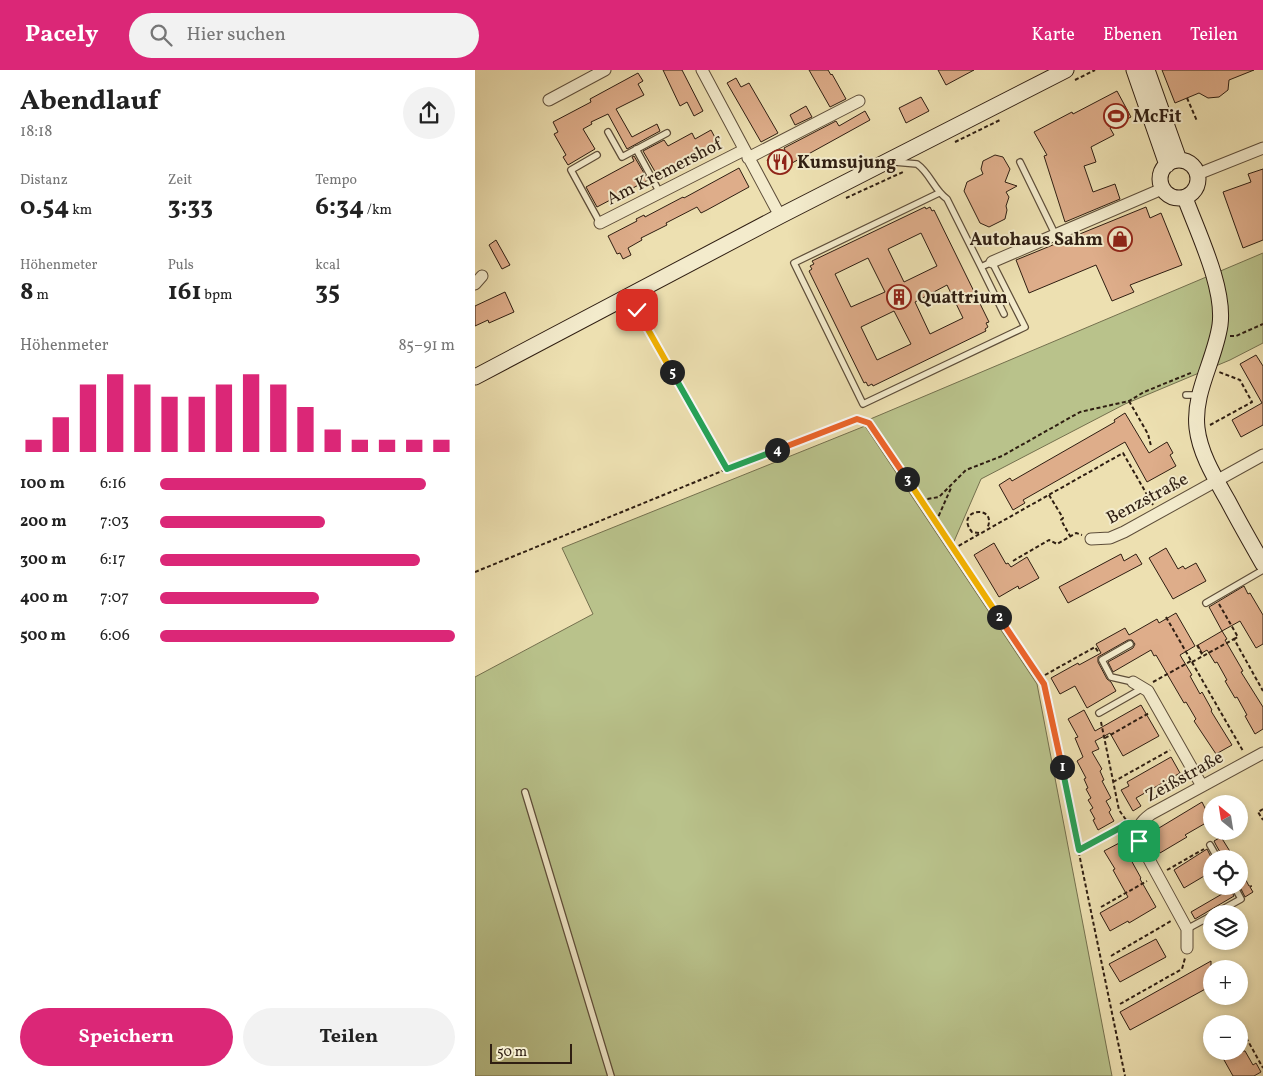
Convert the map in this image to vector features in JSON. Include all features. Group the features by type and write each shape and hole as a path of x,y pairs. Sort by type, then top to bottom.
{"street":[{"path":"549,100 605,70"},
{"path":"702,70 780,216"},
{"path":"475,377 780,216 1066,70"},
{"path":"1134,70 1173,163"},
{"path":"1147,70 1173,163"},
{"name":"Am Kremershof","path":"600,223 660,193 859,101"},
{"path":"1198,174 1263,148"},
{"path":"1186,161 1191,164 1198,174 1197,188 1185,198 1172,197 1162,189 1160,176 1162,170 1173,163 1186,161"},
{"path":"992,262 1162,189"},
{"path":"1185,198 1217,286 1220,314 1217,337 1208,367 1193,395 1197,428 1203,454 1263,564"},
{"name":"Benzstraße","path":"1091,539 1110,538 1263,455"},
{"path":"1138,685 1148,691 1202,786"},
{"name":"Zeißstraße","path":"1187,948 1187,930 1139,841 1133,825 1263,753"}],"lane":[{"path":"608,132 622,157 667,133"},
{"path":"637,149 660,193"},
{"path":"597,155 571,170 600,223"},
{"path":"883,163 904,162 917,164 931,178 939,193 947,199 1004,314"},
{"path":"1020,162 1055,234"},
{"path":"939,193 794,263 863,404 1025,327 992,262 981,266"},
{"path":"1206,603 1263,570"},
{"path":"1130,644 1102,660 1111,677 1138,685"},
{"path":"1099,713 1138,685"},
{"path":"525,792 611,1076"},
{"path":"1210,845 1213,850"},
{"path":"1230,905 1241,899 1239,895"},
{"path":"1187,930 1203,921"}],"path":[{"path":"1187,98 1197,121"},
{"path":"629,296 727,469"},
{"path":"1217,337 1236,336 1263,324"},
{"path":"921,500 939,498 966,470 1002,456 1080,412 1129,401 1144,392 1208,367 1240,380 1252,402 1208,427 1197,428"},
{"path":"1129,401 1148,434 1151,446"},
{"path":"475,572 727,469 857,419 869,423 1044,684 1125,1076"},
{"path":"953,549 1123,453 1158,513"},
{"path":"935,523 952,486"},
{"path":"1049,495 1063,518 1061,520 1070,536"},
{"path":"982,532 977,534 968,527 968,519 973,513 983,512 987,516 990,524 987,529"},
{"path":"1013,561 1049,540 1057,544 1076,533 1091,539"},
{"path":"1138,685 1203,656 1238,637 1215,598"},
{"path":"1166,617 1249,761"},
{"path":"1234,639 1263,691"},
{"path":"1197,645 1203,656"},
{"path":"1045,675 1095,647 1102,660"},
{"path":"1104,738 1158,708"},
{"path":"1079,850 1133,825 1119,810 1099,713"},
{"path":"1113,782 1178,745"},
{"path":"1263,809 1258,812 1263,820"},
{"path":"1101,907 1210,845"},
{"path":"1111,956 1180,916"},
{"path":"1120,1004 1183,969 1187,948"},
{"path":"1248,1041 1263,1068"}],"green space":[{"path":"1263,253 1263,343 1230,360 1125,404 981,479 952,546 868,420"},
{"path":"865,426 1037,684 1112,1076 475,1076 475,677 593,614 562,548"}],"building":[{"path":"663,70 682,70 703,111 694,116 687,102 680,106"},
{"path":"809,70 828,70 846,99 830,107"},
{"path":"938,70 974,70 946,85"},
{"path":"1162,70 1254,70 1229,80 1228,90 1219,97 1208,98 1199,93 1175,103"},
{"path":"638,73 643,81 638,84 644,95 616,109 632,137 657,124 660,131 627,149 608,114 591,122 592,124 583,129 595,149 568,165 563,157 566,155 554,134 558,132 553,122 591,102 590,99"},
{"path":"736,78 741,87 749,83 778,133 761,142 727,83"},
{"path":"1117,91 1131,117 1110,128 1114,135 1091,147 1096,162 1084,166 1093,192 1115,184 1120,199 1065,222 1044,156 1047,155 1034,132"},
{"path":"921,97 929,111 906,123 899,108"},
{"path":"806,106 812,117 795,125 790,115"},
{"path":"865,111 870,120 774,173 767,160 785,150 784,148 836,121 839,126"},
{"path":"711,130 719,145 657,175 643,151 664,140 668,146 692,133 695,139"},
{"path":"995,155 1003,157 1010,169 1005,182 1017,186 1006,192 1009,197 1005,219 989,227 980,223 964,191 967,182 983,174 981,169 983,161"},
{"path":"634,156 648,180 597,207 586,187 634,161 632,157"},
{"path":"739,168 749,187 701,213 697,207 666,223 667,225 641,238 642,240 628,248 631,255 623,259 620,253 617,254 608,236 637,221 636,219 644,215 645,217 684,198"},
{"path":"1263,169 1263,240 1243,248 1223,192 1251,182 1248,174"},
{"name":"Quattrium","path":"925,207 926,209 930,207 932,211 934,210 989,322 986,323 988,327 985,329 986,331 873,386 872,384 868,386 866,382 864,383 809,271 812,269 810,266 814,264 812,261","holes":["921,233 937,266 904,282 888,249","868,258 885,292 851,307 835,274","947,285 963,318 930,334 915,302","894,311 911,344 877,360 861,327"]},
{"name":"Autohaus Sahm","path":"1146,207 1150,218 1161,213 1182,265 1130,285 1134,292 1112,301 1096,265 1029,293 1016,260"},
{"path":"496,240 510,265 502,269 489,245"},
{"path":"505,292 514,312 489,323 488,320 475,326 475,306"},
{"path":"1256,355 1263,366 1263,425 1241,437 1232,420 1262,403 1240,364"},
{"path":"1125,413 1149,453 1167,442 1173,453 1170,455 1176,466 1147,482 1125,442 1023,500 1025,503 1013,510 999,485 1010,478 1012,481 1115,422 1114,420"},
{"path":"994,543 1006,564 1008,563 1011,567 1027,557 1039,578 1019,589 1018,586 999,597 974,555"},
{"path":"1166,548 1178,569 1183,566 1185,569 1196,563 1206,581 1173,599 1149,558"},
{"path":"1121,554 1124,561 1136,554 1142,564 1068,603 1059,587"},
{"path":"1244,586 1263,615 1263,644 1256,648 1240,621 1222,631 1209,607"},
{"path":"1176,613 1195,646 1180,655 1192,675 1190,676 1200,694 1202,692 1211,711 1232,745 1216,754 1194,721 1196,719 1186,702 1184,703 1156,655 1154,656 1151,650 1113,672 1108,662 1133,648 1135,644 1132,640 1128,640 1098,657 1098,662 1107,679 1116,691 1087,708 1075,686 1060,694 1051,678 1101,653 1096,644 1125,628 1129,635 1157,619 1159,623"},
{"path":"1222,631 1227,639 1225,640 1243,671 1241,672 1263,707 1263,729 1255,734 1237,697 1235,698 1225,681 1227,680 1217,662 1215,663 1207,650 1202,653 1198,645"},
{"path":"1141,705 1159,736 1123,756 1110,733 1095,741 1099,749 1092,752 1102,769 1100,771 1104,780 1102,781 1111,798 1106,801 1114,821 1098,830 1090,810 1093,808 1088,800 1091,798 1086,789 1088,788 1084,779 1086,778 1077,761 1083,757 1075,738 1078,737 1068,719 1084,710 1095,731"},
{"path":"1171,757 1180,773 1136,798 1141,806 1133,811 1121,790 1129,786 1127,782"},
{"path":"1202,802 1203,825 1185,835 1187,837 1160,853 1149,834"},
{"path":"1223,840 1229,850 1219,850 1214,841"},
{"path":"1123,841 1133,859 1131,860 1140,879 1156,907 1129,923 1128,921 1110,931 1100,913 1128,897 1104,851"},
{"path":"1203,852 1203,877 1184,888 1174,870"},
{"path":"1248,884 1252,886 1250,887 1253,892 1245,897 1244,895 1248,895"},
{"path":"1220,895 1234,896 1219,905 1203,905"},
{"path":"1203,905 1203,914 1195,919 1191,912"},
{"path":"1156,939 1166,957 1120,982 1109,964"},
{"path":"1203,965 1203,990 1130,1030 1120,1012"},
{"path":"1248,1056 1253,1065 1256,1063 1261,1072 1254,1076 1233,1076 1224,1060 1248,1060"}],"place":[{"name":"McFit","path":"1116,116"},
{"name":"Kumsujung","path":"780,162"},
{"name":"Autohaus Sahm","path":"1120,239"},
{"name":"Quattrium","path":"899,297"}],"route":[{"path":"637,310 727,469 857,419 869,423 1044,684 1079,850 1127,824 1138,827 1139,841"}]}
